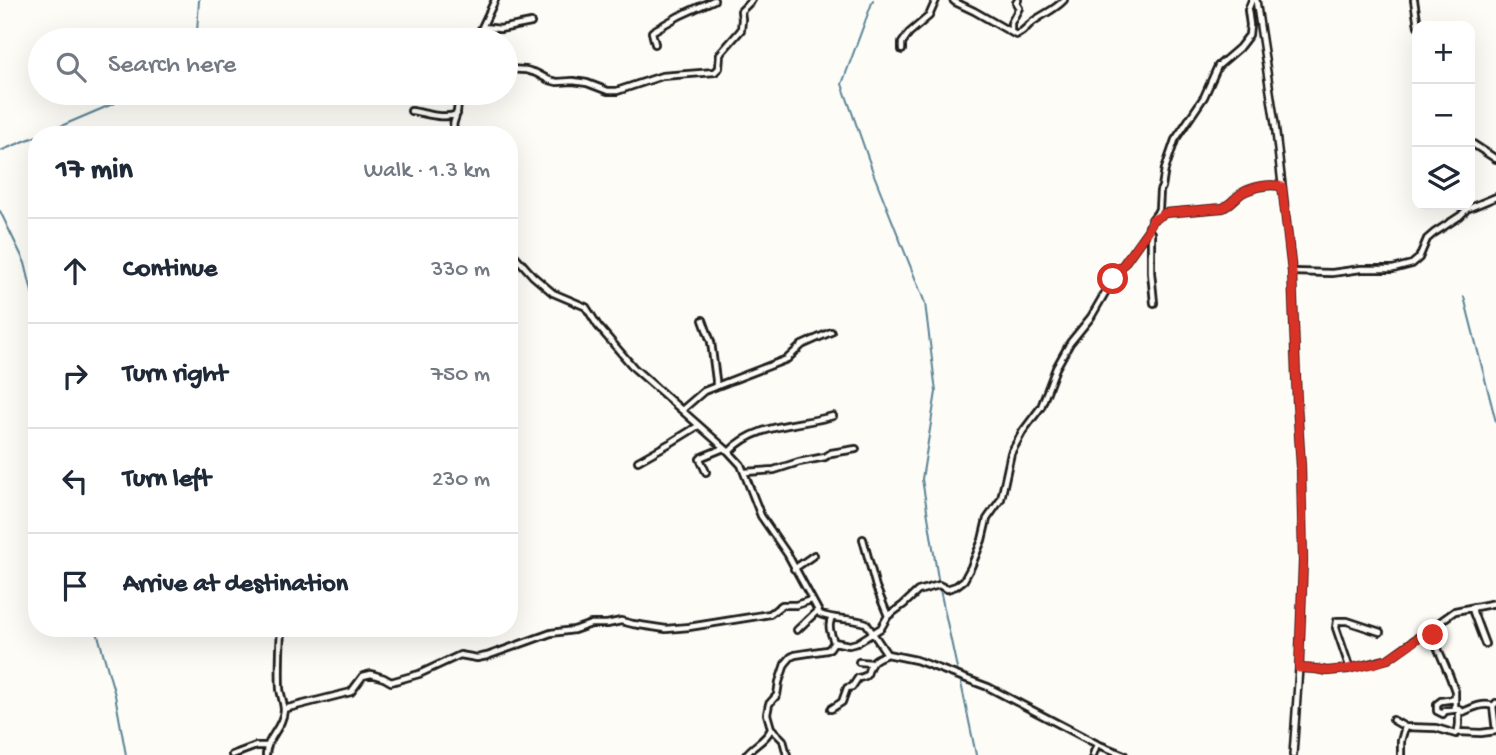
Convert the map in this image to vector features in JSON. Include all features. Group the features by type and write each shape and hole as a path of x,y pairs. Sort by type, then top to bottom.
{"street":[{"path":"491,28 482,27 495,0"},
{"path":"654,44 653,31 714,0"},
{"path":"518,70 536,73 557,82 587,83 608,91 617,91 662,76 715,72 719,68 720,54 741,30 741,11 752,0"},
{"path":"902,50 902,43 909,33 929,16 936,0"},
{"path":"953,0 1016,35 1064,0"},
{"path":"1011,33 1011,23 1019,8 1016,2 1018,0"},
{"path":"1254,0 1292,272 1303,602 1293,755"},
{"path":"834,642 849,645 858,643 880,628 888,615 918,591 939,584 947,589 964,580 982,540 987,519 1001,499 1011,453 1041,407 1056,368 1073,338 1091,317 1113,279 1148,230 1159,209 1165,169 1175,140 1204,97 1218,66 1239,48 1249,35 1248,10 1254,0"},
{"path":"1414,0 1417,21"},
{"path":"505,28 531,23"},
{"path":"453,126 457,105"},
{"path":"411,111 432,115 457,114"},
{"path":"1475,145 1496,159"},
{"path":"1153,219 1165,213 1223,208 1243,192 1275,184 1282,187"},
{"path":"1292,272 1393,269 1412,264 1419,258 1427,239 1434,233 1467,209 1496,197"},
{"path":"1148,230 1151,233 1154,303"},
{"path":"518,259 552,293 586,307 615,348 634,368 741,465 761,516 788,555 817,611 827,617 866,622 887,654"},
{"path":"703,320 713,357 716,385"},
{"path":"682,410 704,391 787,359 802,345 831,332"},
{"path":"706,472 700,459 702,457 726,450 738,441 763,430 833,416"},
{"path":"638,461 698,426"},
{"path":"745,472 774,470 825,457 831,453 856,449"},
{"path":"863,539 876,587 888,615"},
{"path":"794,569 814,555"},
{"path":"284,709 351,692 363,676 371,674 391,682 397,681 460,655 477,658 488,656 551,633 574,630 591,624 621,621 666,629 689,627 770,614 782,605 796,605 811,600"},
{"path":"1299,668 1327,671 1348,669 1388,659 1455,611 1496,603"},
{"path":"1473,607 1485,644"},
{"path":"797,630 817,611"},
{"path":"832,618 830,622 834,642"},
{"path":"1348,669 1336,628 1337,621 1347,621 1380,632"},
{"path":"1393,720 1405,727 1436,728 1456,734 1496,731 1494,705 1476,706 1462,712 1455,707 1455,691 1430,630"},
{"path":"266,755 266,746 279,729 284,709 280,692 280,637"},
{"path":"787,755 783,740 771,728 767,714 769,704 777,695 785,664 795,655 827,650 834,642"},
{"path":"831,709 842,702 847,688 852,687 858,678 868,675 872,663 887,654 916,660 988,687 1097,744 1124,755"},
{"path":"859,662 872,663"},
{"path":"1455,699 1441,701 1437,704 1437,711 1443,714 1445,711 1459,709"},
{"path":"1459,709 1459,732"},
{"path":"1401,755 1405,727"},
{"path":"746,755 763,741 771,728"},
{"path":"1093,755 1097,744"},
{"path":"232,755 256,746 266,746"}],"waterway":[{"path":"197,28 199,0"},
{"path":"873,0 842,84 874,175 925,303 936,392 922,479 939,585 958,673"},
{"path":"61,126 110,105"},
{"path":"0,151 28,140"},
{"path":"0,211 25,263 28,275"},
{"path":"1464,297 1496,422"},
{"path":"99,637 115,695 126,755"},
{"path":"960,678 976,755"}],"route":[{"path":"1113,279 1148,230 1151,220 1165,213 1223,208 1243,192 1275,184 1282,187 1292,272 1301,467 1303,602 1299,668 1327,671 1375,663 1388,659 1430,630 1433,635"}]}
